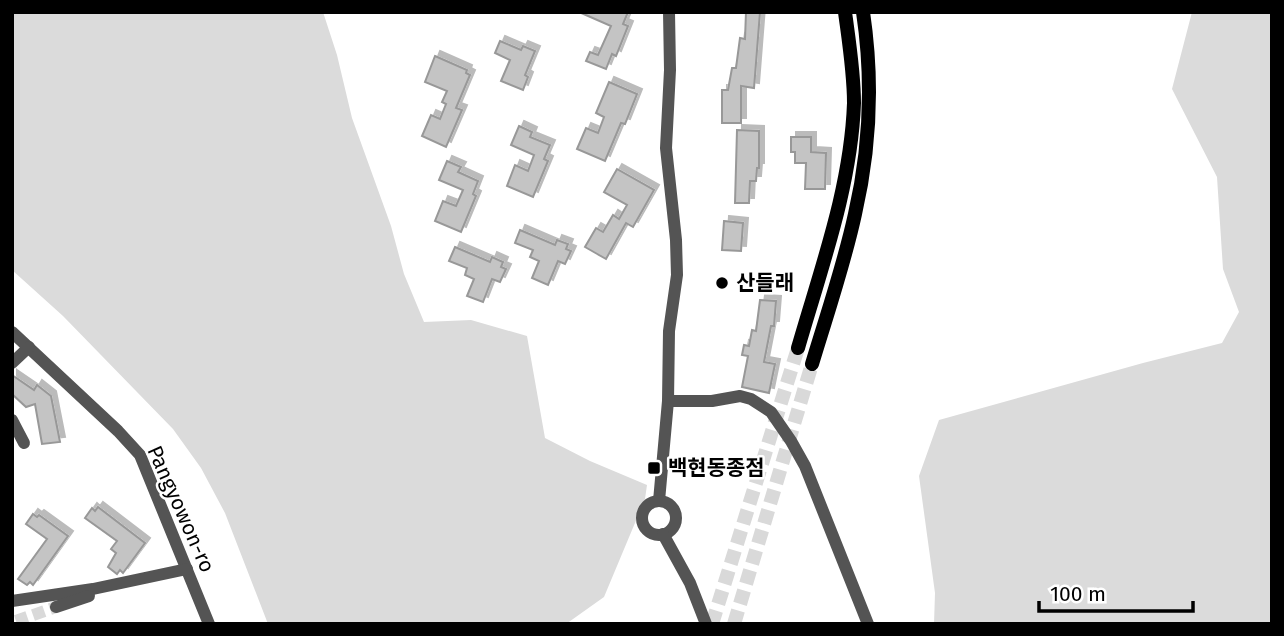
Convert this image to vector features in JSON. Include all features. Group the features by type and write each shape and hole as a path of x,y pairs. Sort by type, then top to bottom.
{"main road":[{"path":"798,348 838,211 848,160 854,102 845,12"},
{"path":"812,364 855,215 864,164 869,52 863,12"}],"street":[{"path":"659,501 668,401 669,331 677,275 666,148 670,70 669,12"},
{"name":"Pangyowon-ro","path":"12,332 140,455 209,624"},
{"path":"12,363 29,347"},
{"path":"668,401 712,401 740,396 760,404 775,418 792,441 805,466 868,624"},
{"path":"12,420 24,443"},
{"path":"659,501 672,507 676,516 671,530 663,534 647,530 642,520 645,509 653,502 659,501"},
{"path":"663,534 690,583 706,624"},
{"path":"12,601 187,569"},
{"path":"56,607 136,580"}],"shaded area":[{"path":"12,12 323,12 337,55 352,118 391,226 404,274 424,322 471,320 527,336 545,438 647,485 645,499 604,597 566,624 268,624 225,513 201,468 173,429 63,316 12,270"},
{"path":"1192,12 1272,12 1272,624 934,624 935,593 919,476 939,420 1222,343 1239,312 1223,269 1217,177 1172,89"}],"building":[{"path":"579,12 628,12 623,24 628,26 616,56 612,54 606,69 586,61 590,52 598,55 611,26"},
{"path":"746,12 760,12 754,88 741,86 741,123 722,123 722,90 728,90 732,68 736,68 740,38 745,39"},
{"path":"500,41 521,50 523,46 535,51 525,75 528,77 523,90 501,81 510,60 495,53"},
{"path":"435,56 467,70 466,73 470,75 456,108 462,110 446,147 422,136 431,115 440,119 446,104 442,102 447,91 425,82"},
{"path":"609,82 637,94 625,124 621,123 605,161 577,149 586,128 598,133 604,117 596,113"},
{"path":"519,126 532,132 530,137 550,145 544,159 548,161 533,197 507,186 515,165 528,171 534,155 511,145"},
{"path":"737,130 759,131 759,168 756,181 750,181 749,203 735,203"},
{"path":"791,137 811,137 811,152 826,153 825,189 805,189 806,163 795,163 795,152 791,152"},
{"path":"447,161 461,167 458,172 478,181 473,194 476,196 461,232 435,221 443,201 456,206 463,190 439,180"},
{"path":"617,169 654,190 633,227 626,223 606,259 585,247 596,228 603,232 613,215 619,219 627,205 604,192"},
{"path":"724,221 743,223 741,251 722,250"},
{"path":"520,230 555,245 557,240 568,244 566,249 571,251 565,264 558,261 548,285 532,278 539,261 530,257 533,250 515,243"},
{"path":"455,247 490,262 492,257 503,262 501,267 506,269 500,282 492,279 483,302 467,296 474,279 465,275 467,268 449,261"},
{"path":"760,300 776,301 774,326 771,326 764,362 775,364 769,393 742,387 748,356 742,355 744,345 749,346 752,330 756,331"},
{"path":"12,375 34,390 37,385 51,396 60,442 42,444 35,404 26,407 12,394"},
{"path":"98,507 145,543 123,573 120,570 117,574 108,567 116,553 111,549 117,541 85,518 92,508 95,511"},
{"path":"33,514 37,517 39,515 68,536 33,585 30,582 27,585 18,579 47,539 26,524"}],"tunnel":[{"path":"712,624 798,348"},
{"path":"734,624 812,364"},
{"path":"16,621 56,607"}],"place":[{"name":"산들래","path":"722,283"},
{"name":"백현동종점","path":"654,468"}]}
